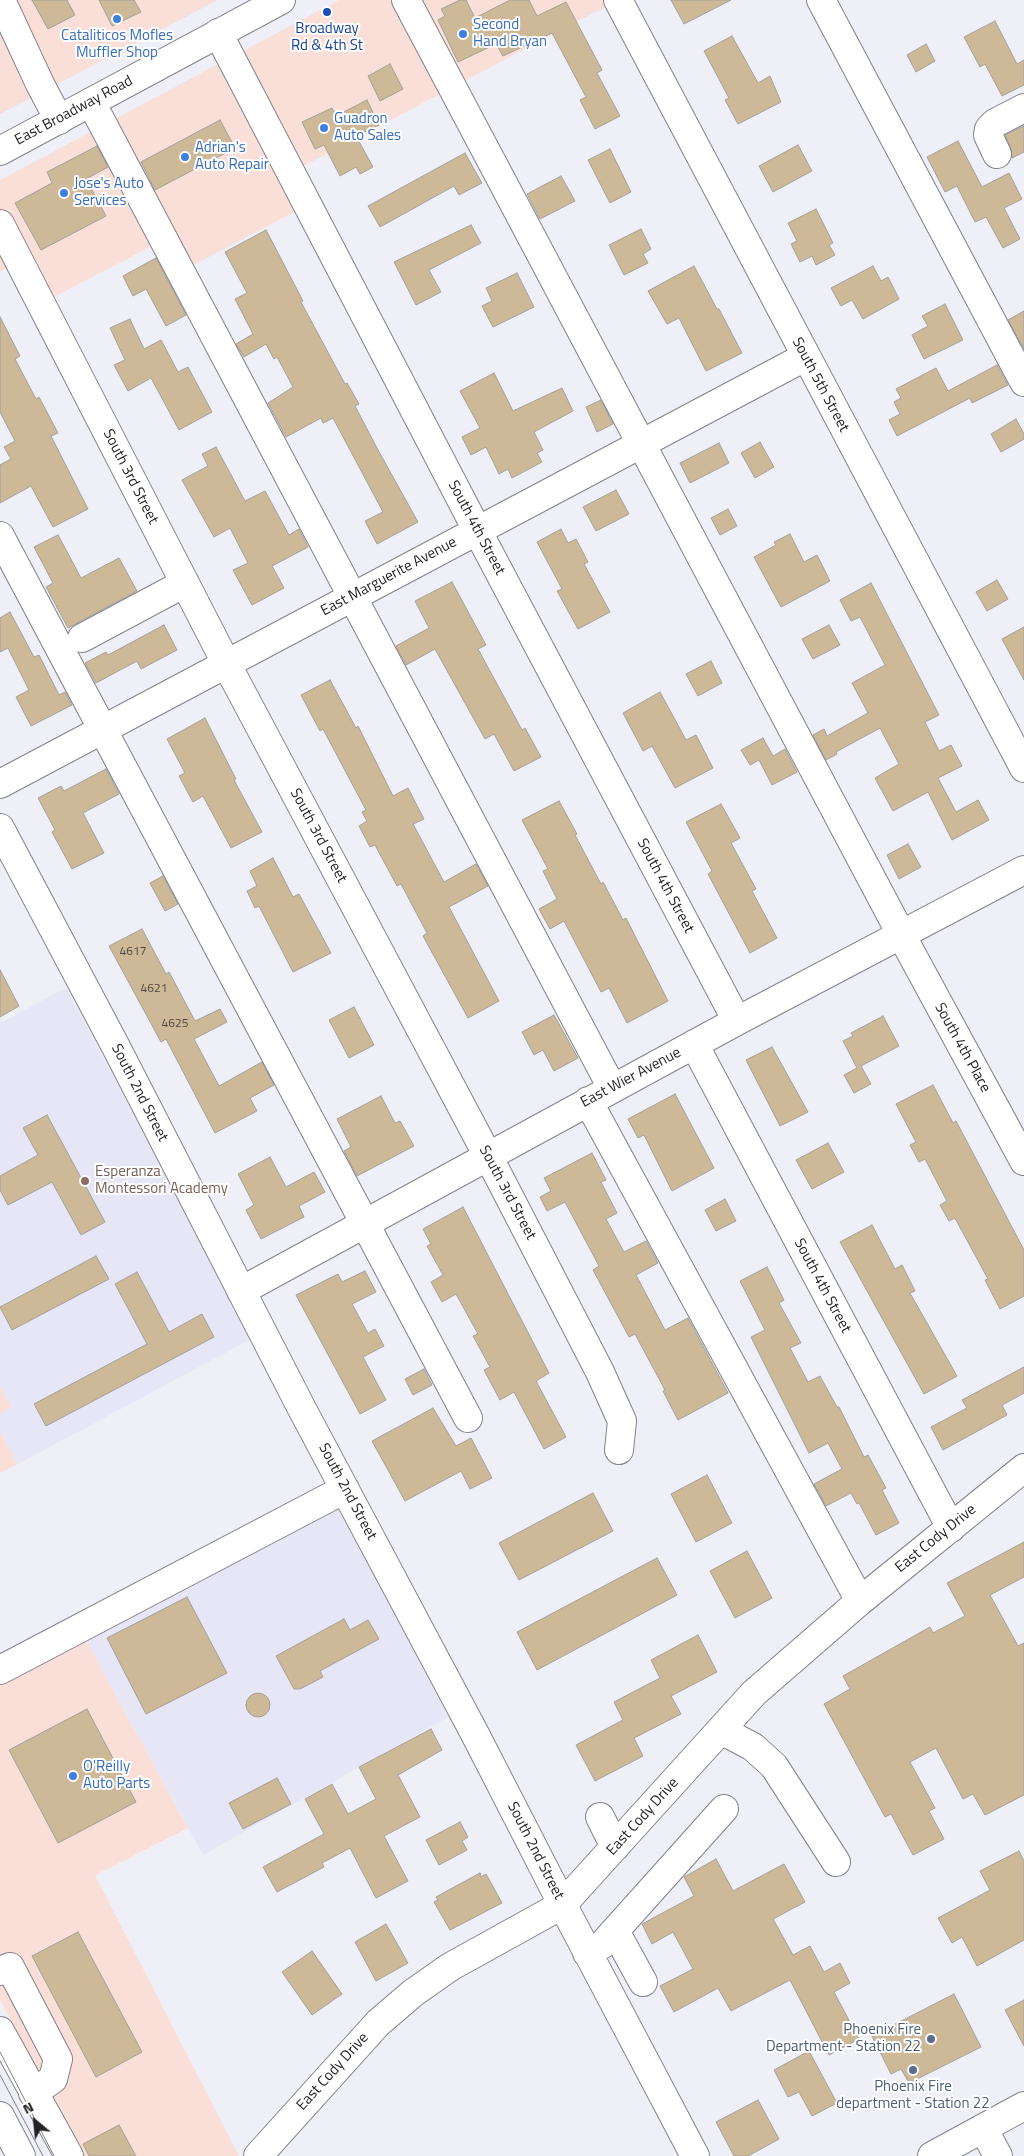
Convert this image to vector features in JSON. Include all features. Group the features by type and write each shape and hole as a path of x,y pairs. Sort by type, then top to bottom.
{"street":[{"path":"1,0 59,120"},
{"name":"East Broadway Road","path":"0,151 281,0"},
{"name":"South 4th Place","path":"406,0 901,935 1024,1162"},
{"name":"South 5th Street","path":"618,0 805,357 1024,768"},
{"path":"820,0 1024,382"},
{"name":"South 4th Street","path":"218,33 477,530 737,1021"},
{"path":"92,102 612,1088"},
{"path":"997,154 988,135 989,129 995,123 1024,108"},
{"name":"South 3rd Street","path":"0,224 226,663 488,1156 608,1388 622,1421 619,1450"},
{"name":"East Marguerite Avenue","path":"0,784 102,728 805,357"},
{"path":"0,536 468,1418"},
{"path":"82,638 185,583"},
{"name":"South 2nd Street","path":"0,828 241,1291 475,1734 587,1953 695,2156"},
{"name":"East Wier Avenue","path":"241,1291 612,1088 1024,870"},
{"name":"South 4th Street","path":"694,1044 951,1528"},
{"path":"588,1101 860,1601"},
{"name":"East Cody Drive","path":"258,2156 372,2030 413,1993 450,1967 562,1905 754,1693 860,1601 1024,1468"},
{"path":"0,1670 345,1489"},
{"path":"720,1730 753,1747 774,1766 836,1862"},
{"path":"587,1953 603,1944 724,1809"},
{"path":"600,1817 616,1847"},
{"path":"615,1930 643,1982"},
{"path":"0,1971 10,1967 58,2060 53,2079 33,2093"},
{"path":"0,2031 69,2156"},
{"path":"932,2156 1024,2106"},
{"path":"0,2116 22,2156"},
{"path":"984,2128 998,2156"}],"shaded area":[{"path":"0,0 218,0 0,114"},
{"path":"339,0 624,0 595,12 279,179 296,211 188,268 171,236 52,298 31,255 0,272 0,180"},
{"name":"Esperanza Montessori Academy","path":"66,988 253,1338 18,1464 0,1431 0,1414 11,1407 0,1386 0,1023"},
{"path":"0,1386 12,1407 0,1414"},
{"path":"0,1431 18,1464 0,1473"},
{"path":"328,1486 448,1717 203,1855 74,1618"},
{"path":"74,1618 188,1828 95,1875 239,2156 84,2156 0,2000 0,1657"}],"building":[{"path":"32,0 67,0 75,15 48,29"},
{"name":"Cataliticos Mofles Muffler Shop","path":"99,0 134,0 141,12 112,26"},
{"path":"460,0 466,0 475,18 510,0 529,0 537,16 566,2 602,70 597,73 620,116 595,129 580,100 586,97 552,33 503,56 496,44 458,62 438,20 445,16 441,9"},
{"path":"671,0 731,0 684,24"},
{"path":"995,21 1017,64 1024,60 1024,85 1002,96 985,64 980,67 964,37"},
{"path":"732,36 758,83 770,76 781,102 738,124 725,100 729,98 704,51"},
{"path":"926,44 935,61 916,72 907,55"},
{"path":"390,64 403,89 380,101 368,76"},
{"path":"367,100 379,125 356,136 373,167 360,174 356,167 340,176 324,145 315,149 302,122 332,108 336,116"},
{"name":"Adrian's Auto Repair","path":"220,120 235,148 155,190 141,162"},
{"path":"1024,126 1024,152 1012,158 1011,148 1005,135"},
{"path":"958,141 982,187 1009,173 1022,199 1004,208 1020,239 1003,248 986,217 975,222 957,186 945,192 927,157"},
{"path":"798,145 812,171 773,192 759,166"},
{"name":"Jose's Auto Services","path":"97,146 108,167 86,179 106,216 41,250 15,203 52,183 47,172"},
{"path":"610,149 631,192 610,203 588,160"},
{"path":"465,153 482,183 459,195 454,186 380,227 368,206"},
{"path":"561,176 575,201 540,219 527,194"},
{"path":"816,209 833,243 829,245 835,255 816,265 812,256 800,262 791,244 797,241 788,223"},
{"path":"471,225 481,243 429,270 441,292 416,305 394,262"},
{"path":"641,229 651,249 643,254 648,263 624,275 609,245"},
{"path":"266,230 303,301 301,302 345,384 347,383 359,404 355,406 418,522 377,544 365,521 383,512 333,418 323,423 321,418 286,437 268,403 293,387 277,357 274,359 266,344 244,357 236,344 253,334 235,299 247,293 225,252"},
{"path":"156,258 186,315 166,326 146,289 133,296 123,276"},
{"path":"694,266 742,353 706,371 679,318 667,324 648,291"},
{"path":"873,266 881,281 888,277 899,299 863,319 852,300 841,306 831,288"},
{"path":"517,273 534,307 493,327 482,306 492,301 486,288"},
{"path":"945,304 963,340 924,359 912,335 928,326 922,316"},
{"path":"1024,311 1024,349 1008,320"},
{"path":"0,317 20,356 15,359 36,399 39,397 58,433 51,436 88,509 53,527 31,486 0,503 0,465 11,459 4,447 15,441 0,412"},
{"path":"130,319 144,349 161,340 178,372 188,367 212,412 179,430 151,378 128,391 114,365 125,360 110,328"},
{"path":"997,365 1008,385 972,403 970,398 897,436 889,420 900,414 894,402 901,398 896,389 936,368 948,391"},
{"path":"494,373 513,411 562,388 573,411 534,432 543,450 537,453 542,462 512,478 508,469 499,474 486,447 471,455 462,437 480,428 460,391"},
{"path":"601,400 613,424 597,432 586,407"},
{"path":"1016,419 1024,434 1024,439 1001,452 991,434"},
{"path":"760,442 774,467 755,478 741,453"},
{"path":"719,443 729,463 690,483 680,463"},
{"path":"216,447 245,501 265,491 289,535 299,529 308,547 272,566 284,588 252,605 233,570 248,563 230,528 214,537 182,480 208,466 202,454"},
{"path":"616,490 629,514 596,531 583,507"},
{"path":"728,509 737,526 720,535 711,518"},
{"path":"561,529 568,543 576,539 588,562 584,564 610,612 578,629 557,591 562,589 537,542"},
{"path":"790,534 804,562 817,555 830,581 781,607 754,557 776,545 774,542"},
{"path":"58,535 81,578 119,558 137,591 68,628 46,587 53,583 34,547"},
{"path":"997,580 1008,599 987,611 976,592"},
{"path":"452,582 486,645 478,649 522,730 525,728 541,757 514,771 494,734 485,739 435,649 406,665 396,646 429,628 415,601"},
{"path":"871,583 939,715 925,722 939,751 951,745 962,766 938,778 956,812 978,800 989,820 952,840 928,792 893,811 875,778 899,764 880,728 836,752 837,754 826,760 813,735 824,729 827,736 868,713 852,683 885,665 860,617 851,621 840,600"},
{"path":"10,612 34,657 39,655 59,695 65,692 72,705 31,726 16,697 29,690 8,648 0,652 0,618"},
{"path":"164,625 177,650 141,669 137,661 96,683 85,663 106,652 108,655"},
{"path":"829,625 840,645 813,659 802,639"},
{"path":"1024,627 1024,680 1002,639"},
{"path":"711,661 722,683 698,696 686,674"},
{"path":"330,680 356,728 358,726 393,796 408,788 424,819 413,824 444,882 476,864 488,886 449,907 499,1001 468,1018 423,936 427,933 401,884 397,886 375,845 370,847 359,826 367,821 362,812 366,810 323,729 320,731 301,695"},
{"path":"660,692 686,740 696,735 713,768 675,788 652,746 643,751 623,713"},
{"path":"205,718 236,779 234,780 262,832 231,848 203,796 193,802 179,776 185,773 167,739"},
{"path":"763,738 773,756 785,749 797,772 772,785 759,760 750,765 741,750"},
{"path":"106,769 119,794 83,813 104,853 72,869 52,832 55,830 38,798 61,786 64,791"},
{"path":"559,801 601,884 603,882 623,920 626,918 668,1001 627,1023 609,988 601,992 564,921 550,929 539,909 557,899 543,871 548,869 522,820"},
{"path":"721,804 740,838 731,843 756,889 752,891 777,938 750,953 708,874 712,871 686,822"},
{"path":"908,844 921,867 899,879 887,855"},
{"path":"273,858 293,897 299,894 331,953 293,972 259,906 255,908 247,891 257,886 250,871"},
{"path":"163,876 178,904 165,911 150,883"},
{"path":"142,929 166,974 169,972 195,1021 220,1009 227,1022 194,1039 219,1086 262,1062 274,1085 250,1098 257,1111 215,1133 166,1039 161,1042 109,946"},
{"path":"0,970 19,1006 0,1017"},
{"path":"354,1007 374,1045 349,1058 329,1020"},
{"path":"554,1015 578,1058 554,1071 543,1050 534,1055 522,1032"},
{"path":"883,1016 899,1046 861,1066 871,1084 854,1093 844,1075 857,1068 843,1041 853,1036 851,1033"},
{"path":"772,1047 808,1112 780,1126 746,1060"},
{"path":"933,1085 953,1123 956,1121 1024,1250 1024,1296 1000,1309 985,1280 988,1279 955,1218 949,1221 940,1205 947,1201 925,1159 919,1162 910,1145 916,1142 896,1104"},
{"path":"675,1094 714,1168 672,1191 644,1135 638,1138 628,1119"},
{"path":"381,1096 395,1123 400,1121 414,1146 357,1176 344,1151 351,1147 337,1119"},
{"path":"47,1115 105,1222 81,1235 52,1182 8,1205 0,1190 0,1176 38,1155 23,1128"},
{"path":"828,1143 844,1172 812,1189 796,1160"},
{"path":"592,1153 606,1180 601,1182 617,1213 606,1219 624,1252 646,1241 658,1263 636,1275 665,1330 688,1318 728,1393 678,1420 663,1391 665,1390 635,1334 629,1337 593,1270 599,1266 565,1202 547,1211 540,1197 551,1191 544,1178"},
{"path":"270,1157 286,1187 314,1172 325,1192 299,1206 304,1217 261,1239 246,1210 254,1205 238,1174"},
{"path":"725,1199 736,1221 716,1231 705,1210"},
{"path":"463,1207 549,1373 536,1381 566,1437 544,1449 514,1392 500,1400 484,1370 490,1367 473,1336 478,1334 456,1294 442,1302 431,1282 443,1275 427,1246 431,1244 423,1229"},
{"path":"872,1225 895,1269 902,1265 915,1291 910,1293 957,1376 924,1394 840,1242"},
{"path":"96,1256 109,1279 12,1330 0,1307"},
{"path":"767,1267 784,1300 779,1303 801,1343 790,1348 808,1382 820,1376 837,1407 839,1407 864,1457 868,1455 886,1488 882,1490 899,1523 876,1535 859,1503 857,1504 851,1493 826,1506 814,1484 842,1469 828,1443 809,1453 751,1337 765,1330 740,1281"},
{"path":"365,1271 376,1292 352,1304 368,1333 375,1329 384,1346 363,1357 386,1400 360,1414 296,1295 338,1274 342,1282"},
{"path":"137,1272 169,1332 202,1314 214,1337 46,1426 34,1404 147,1344 115,1284"},
{"path":"1024,1367 1024,1393 1002,1405 1007,1415 943,1450 931,1427 967,1408 962,1400"},
{"path":"424,1369 432,1385 413,1395 405,1379"},
{"path":"433,1408 456,1446 471,1438 492,1478 470,1489 461,1471 405,1501 372,1441"},
{"path":"707,1475 732,1523 696,1542 671,1494"},
{"path":"593,1493 613,1531 519,1580 499,1543"},
{"path":"1024,1542 1024,1577 990,1595 1018,1646 1024,1643 1024,1795 985,1815 973,1794 963,1799 936,1748 910,1762 935,1808 929,1811 944,1839 913,1855 891,1814 885,1817 824,1704 850,1689 843,1676 930,1627 933,1633 965,1616 947,1583"},
{"path":"747,1551 772,1598 735,1618 710,1571"},
{"path":"657,1558 677,1595 537,1670 517,1632"},
{"path":"187,1597 227,1673 146,1714 107,1638"},
{"path":"344,1619 350,1630 368,1620 379,1639 320,1671 323,1677 300,1689 294,1689 276,1656"},
{"path":"698,1635 717,1672 671,1696 681,1714 634,1738 643,1756 595,1781 576,1745 623,1720 614,1702 660,1678 651,1660"},
{"path":"258,1693 267,1696 270,1705 267,1714 258,1717 249,1714 246,1705 249,1696"},
{"name":"O'Reilly Auto Parts","path":"87,1709 136,1802 58,1843 9,1750"},
{"path":"431,1729 442,1750 398,1775 420,1817 384,1836 408,1881 376,1898 350,1848 322,1863 324,1867 277,1892 263,1867 324,1834 305,1799 332,1784 348,1814 376,1799 359,1767"},
{"path":"277,1778 291,1804 243,1829 229,1803"},
{"path":"460,1822 468,1837 462,1841 467,1850 439,1865 426,1840"},
{"path":"1019,1851 1024,1861 1024,1940 977,1966 962,1937 952,1943 938,1918 990,1890 980,1871"},
{"path":"716,1859 733,1891 784,1864 805,1902 773,1919 793,1955 810,1946 824,1972 840,1963 850,1983 834,1992 859,2039 829,2055 790,1980 731,2011 718,1988 674,2012 660,1986 693,1969 673,1932 652,1944 642,1924 694,1896 684,1877"},
{"path":"480,1873 481,1877 486,1874 502,1903 450,1930 434,1902 438,1900 436,1897"},
{"path":"386,1924 408,1963 376,1981 355,1942"},
{"path":"78,1932 142,2052 96,2077 32,1956"},
{"path":"312,1951 342,1994 312,2015 282,1972"},
{"name":"Phoenix Fire Department - Station 22","path":"954,1994 981,2047 909,2083 901,2069 891,2074 872,2036"},
{"path":"1024,2000 1024,2046 1005,2010"},
{"path":"809,2051 837,2103 812,2116 799,2092 788,2097 774,2070"},
{"path":"758,2100 779,2139 748,2156 734,2156 716,2122"},
{"path":"119,2125 136,2156 89,2156 83,2144"}],"tram line":[{"path":"0,2052 54,2156"},
{"path":"0,2075 43,2156"}],"place":[{"name":"Broadway Rd & 4th St","path":"327,12"},
{"name":"Cataliticos Mofles Muffler Shop","path":"117,19"},
{"name":"Second Hand Bryan","path":"463,34"},
{"name":"Guadron Auto Sales","path":"324,128"},
{"name":"Adrian's Auto Repair","path":"185,157"},
{"name":"Jose's Auto Services","path":"64,193"},
{"name":"Esperanza Montessori Academy","path":"85,1181"},
{"name":"O'Reilly Auto Parts","path":"73,1776"},
{"name":"Phoenix Fire Department - Station 22","path":"931,2039"},
{"name":"Phoenix Fire department - Station 22","path":"913,2070"}]}
